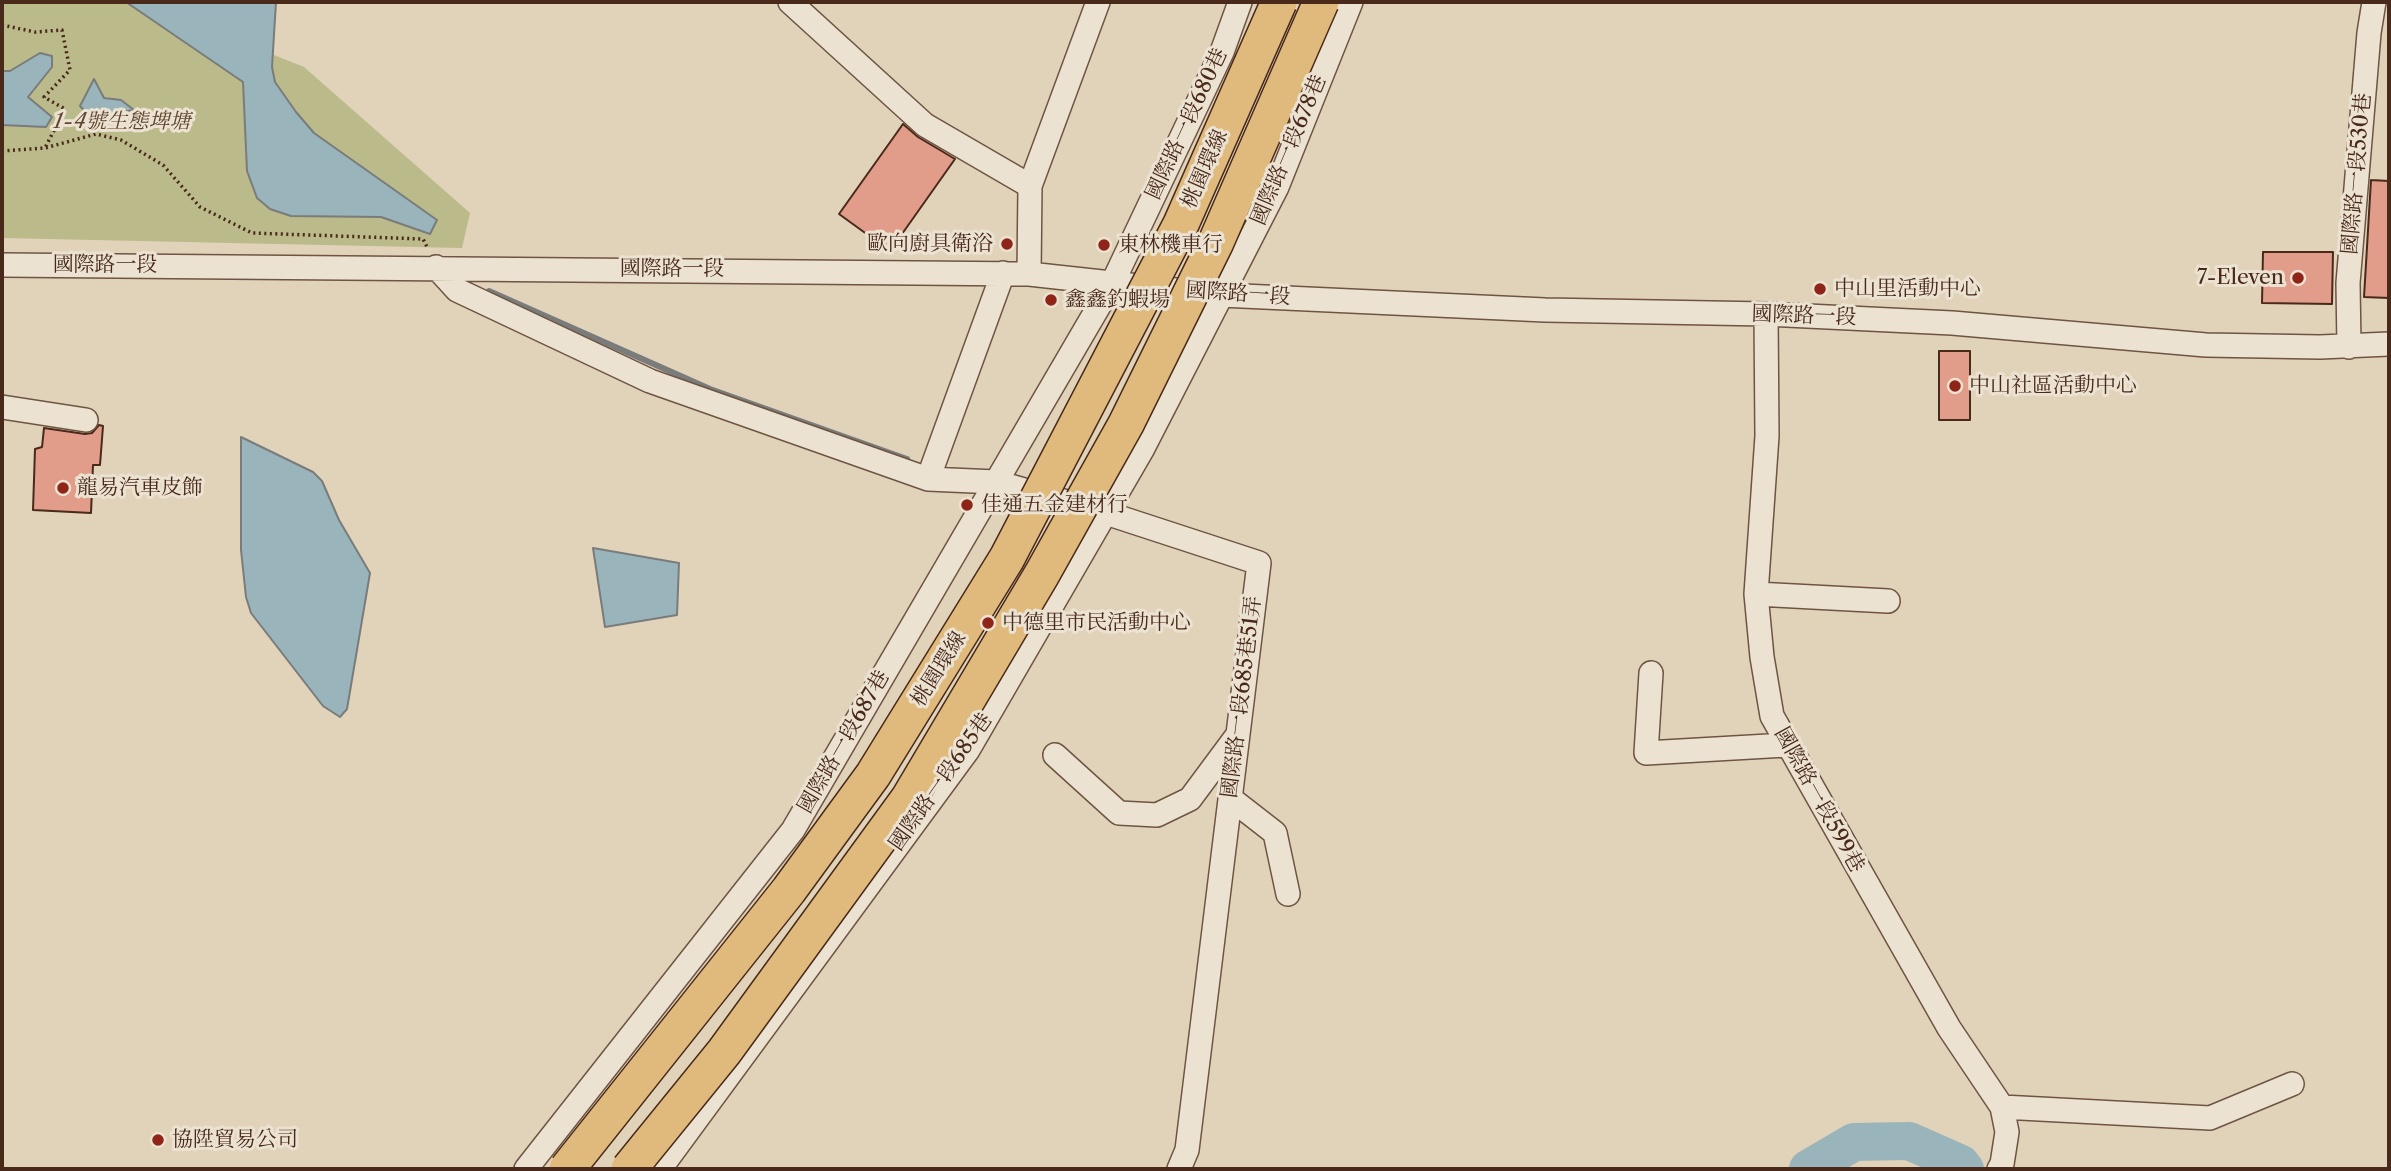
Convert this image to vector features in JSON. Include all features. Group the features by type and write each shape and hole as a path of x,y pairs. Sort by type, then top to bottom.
{"highway":[{"name":"桃園環線","path":"566,1169 789,890 873,775 1007,558 1181,224 1279,2"},
{"name":"桃園環線","path":"629,1169 724,1052 909,798 1028,597 1132,412 1216,242 1321,2"}],"street":[{"path":"790,2 925,125 1030,186"},
{"path":"1029,274 1030,186 1098,2"},
{"name":"國際路一段680巷","path":"1113,282 1222,52 1240,2"},
{"name":"國際路一段678巷","path":"1221,295 1277,187 1352,2"},
{"name":"國際路一段530巷","path":"2349,347 2348,283 2369,33 2374,2"},
{"name":"國際路一段","path":"2,265 1003,273 1221,295 1545,310 1766,314 1952,323 2206,345 2349,347 2389,344"},
{"name":"國際路一段685巷51弄","path":"436,267 457,290 650,381 928,479 996,482 1106,513 1259,563 1186,1150 1179,1169"},
{"path":"928,479 1003,273"},
{"name":"國際路一段687巷","path":"526,1169 793,830 1113,282"},
{"name":"國際路一段685巷","path":"660,1169 968,750 1142,450 1221,295"},
{"name":"國際路一段599巷","path":"1766,314 1768,436 1756,594 1762,657 1772,716 1786,745 1949,1028 2002,1107 2007,1132 2001,1166"},
{"path":"2,407 86,420"},
{"path":"1756,594 1888,601"},
{"path":"1651,673 1646,753 1786,745"},
{"path":"1055,755 1119,813 1157,815 1190,799 1238,734"},
{"path":"1230,798 1275,833 1288,894"},
{"path":"2002,1107 2210,1118 2292,1084"}],"path":[{"path":"2,25 35,32 62,30 70,70 44,97 65,109 45,148"},
{"path":"2,151 45,148 96,134 121,140 163,166 200,207 253,233 423,239"}],"green space":[{"name":"1-4號生態埤塘","path":"2,2 141,2 304,67 470,213 462,248 2,238"}],"water":[{"path":"126,2 276,2 272,67 275,82 314,133 437,220 430,234 381,217 291,216 270,209 257,198 247,171 243,82"},
{"path":"40,53 52,56 52,67 28,97 52,117 46,127 2,125 2,71 10,71"},
{"path":"94,79 104,98 121,100 134,110 90,117 80,106"},
{"path":"241,437 313,472 322,481 339,520 370,573 347,709 340,717 323,706 251,613 246,597 241,550"},
{"path":"593,548 679,563 677,615 605,627"}],"building":[{"path":"903,124 918,137 955,159 890,251 839,214"},
{"path":"2371,180 2389,181 2389,298 2364,297"},
{"name":"7-Eleven","path":"2263,252 2333,252 2332,304 2262,303"},
{"name":"中山社區活動中心","path":"1939,351 1970,351 1970,420 1939,420"},
{"name":"龍易汽車皮飾","path":"99,425 103,426 100,465 93,465 91,513 33,510 35,449 42,447 44,428 85,434 92,433"}],"waterway":[{"path":"489,291 710,389 907,459"},
{"path":"1808,1169 1854,1142 1909,1141 1961,1164 1965,1169"}],"place":[{"name":"歐向廚具衛浴","path":"1007,244"},
{"name":"東林機車行","path":"1104,245"},
{"name":"7-Eleven","path":"2298,278"},
{"name":"中山里活動中心","path":"1820,289"},
{"name":"鑫鑫釣蝦場","path":"1051,300"},
{"name":"中山社區活動中心","path":"1955,386"},
{"name":"龍易汽車皮飾","path":"63,488"},
{"name":"佳通五金建材行","path":"967,505"},
{"name":"中德里市民活動中心","path":"988,623"},
{"name":"協陞貿易公司","path":"158,1140"}]}
